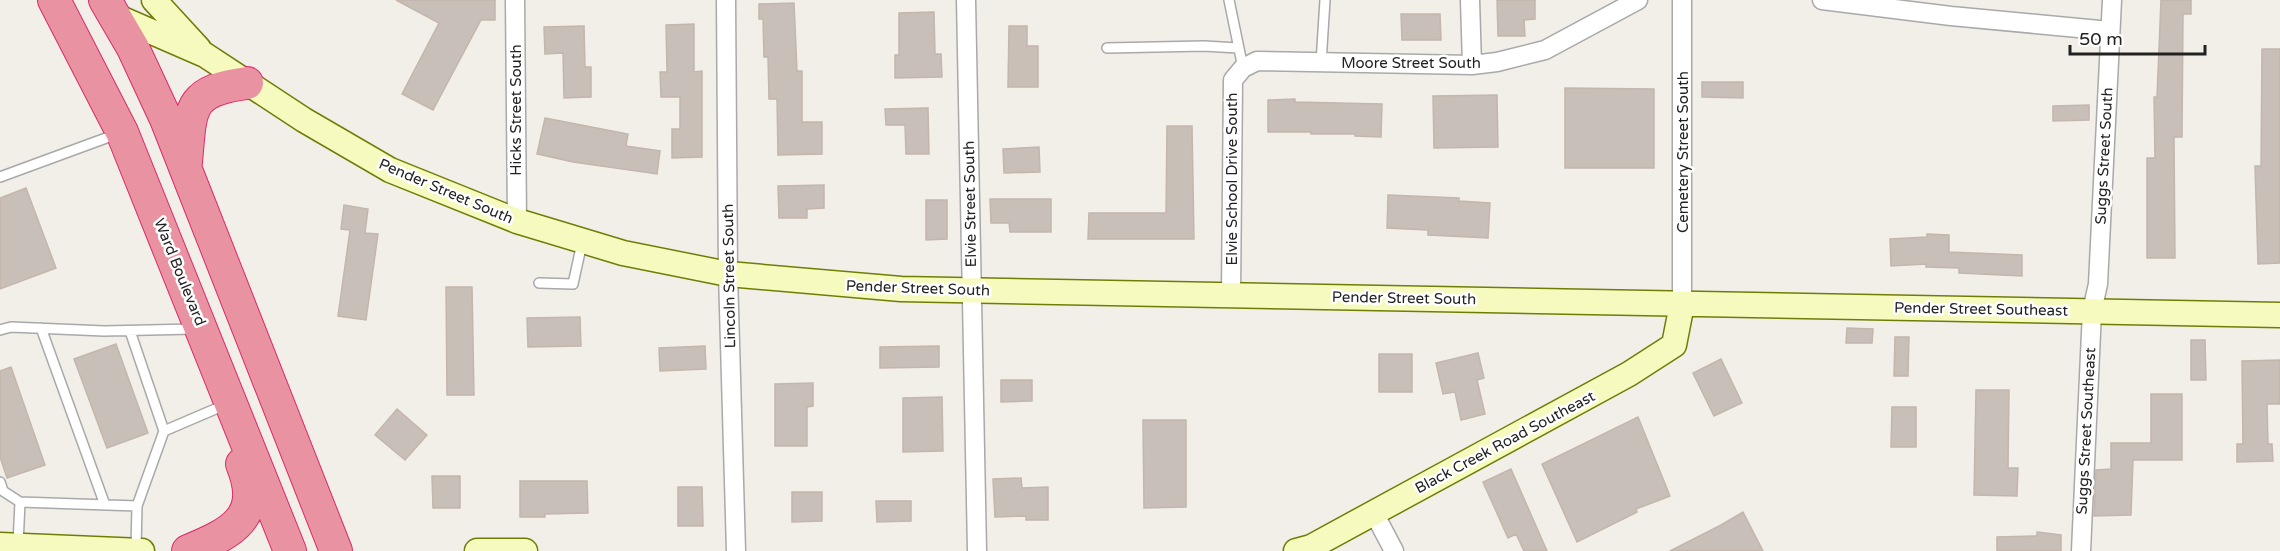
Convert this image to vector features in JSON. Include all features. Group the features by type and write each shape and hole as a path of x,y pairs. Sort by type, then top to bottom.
{"highway":[{"name":"Ward Boulevard","path":"54,0 122,132 203,329 290,551"},
{"path":"83,0 109,8 162,109 336,551"},
{"path":"186,169 190,120 195,105 205,93 218,87 247,83"},
{"path":"141,180 208,292 315,551"},
{"path":"188,551 228,533 240,523 247,510 249,481 233,442 234,408"}],"street":[{"name":"Pender Street South","path":"154,0 205,55"},
{"name":"Hicks Street South","path":"515,0 517,221"},
{"name":"Lincoln Street South","path":"726,0 728,274 736,551"},
{"name":"Elvie Street South","path":"966,0 977,551"},
{"path":"1470,0 1472,65"},
{"name":"Moore Street South","path":"1243,68 1257,62 1472,65 1517,59 1545,50 1638,0"},
{"name":"Cemetery Street South","path":"1682,0 1682,304"},
{"path":"1822,0 1951,16 2110,31"},
{"name":"Suggs Street South","path":"2092,311 2098,284 2112,0"},
{"name":"Pender Street South","path":"109,8 205,55 304,120 390,170 517,221 623,253 728,274 846,286 972,290 1682,304"},
{"name":"Elvie School Drive South","path":"1231,294 1233,80 1243,68"},
{"name":"Pender Street Southeast","path":"1682,304 2280,315"},
{"name":"Black Creek Road Southeast","path":"1296,551 1311,547 1629,374 1674,345 1682,304"},
{"name":"Suggs Street Southeast","path":"2081,551 2092,311"},
{"path":"1374,513 1394,551"},
{"path":"9,546 142,551"},
{"path":"477,551 525,551"}],"lane":[{"path":"1229,0 1243,68"},
{"path":"1321,63 1325,0"},
{"path":"1107,48 1204,46 1238,48"},
{"path":"0,177 122,132"},
{"path":"539,284 573,284 583,241"},
{"path":"0,330 11,327 203,329"},
{"path":"41,328 105,505"},
{"path":"130,330 164,431 137,506 136,551"},
{"path":"164,431 234,408"},
{"path":"0,482 3,491 20,502 137,506"},
{"path":"9,546 20,502"}],"building":[{"path":"396,0 495,0 495,20 481,20 433,110 402,94 439,23"},
{"path":"1497,0 1535,0 1535,19 1524,20 1525,36 1498,36"},
{"path":"2161,0 2191,0 2191,14 2183,14 2182,137 2174,137 2175,258 2147,258 2147,158 2155,158 2154,97 2157,97"},
{"path":"794,3 797,71 802,71 802,122 822,122 822,154 778,155 777,99 769,99 768,57 764,57 763,19 759,19 759,4"},
{"path":"934,12 935,54 941,54 942,77 895,78 895,55 899,55 899,13"},
{"path":"1401,14 1440,14 1441,40 1402,40"},
{"path":"694,24 694,72 702,71 702,157 672,158 672,129 680,129 680,97 661,97 660,72 667,72 666,25"},
{"path":"584,26 585,67 591,67 591,97 564,98 563,53 545,54 544,27"},
{"path":"1009,26 1027,26 1027,46 1038,46 1038,87 1008,87"},
{"path":"2262,49 2280,49 2280,263 2258,264 2255,166 2261,166"},
{"path":"1702,82 1743,82 1743,98 1702,97"},
{"path":"1565,88 1654,89 1654,168 1565,168"},
{"path":"1497,95 1498,147 1434,148 1433,96"},
{"path":"1295,99 1295,102 1382,104 1381,137 1355,136 1355,134 1311,134 1311,132 1268,132 1268,100"},
{"path":"2089,105 2089,120 2053,121 2053,106"},
{"path":"928,108 929,154 906,154 905,125 886,125 885,109"},
{"path":"545,118 628,134 626,146 660,151 657,174 573,162 537,154"},
{"path":"1167,126 1192,126 1194,239 1088,239 1089,213 1166,213"},
{"path":"1039,147 1040,172 1004,173 1003,149"},
{"path":"824,185 824,208 807,209 807,218 779,218 778,186"},
{"path":"26,188 56,268 0,289 0,198"},
{"path":"1388,195 1459,198 1459,201 1490,203 1488,238 1428,235 1428,230 1387,228"},
{"path":"990,199 1051,199 1051,232 1010,232 1009,223 991,223"},
{"path":"926,200 947,200 947,239 926,240"},
{"path":"344,205 368,209 365,233 378,234 366,320 338,316 350,230 341,229"},
{"path":"1927,234 1949,235 1949,252 2022,255 2022,276 1959,273 1959,268 1926,267 1926,264 1891,266 1890,239 1927,237"},
{"path":"446,287 472,287 474,395 447,395"},
{"path":"580,317 581,346 528,347 527,318"},
{"path":"1847,328 1873,329 1872,343 1846,343"},
{"path":"1895,337 1909,337 1908,376 1894,376"},
{"path":"2191,340 2205,340 2206,380 2191,380"},
{"path":"116,344 148,433 107,448 74,359"},
{"path":"705,346 706,369 660,371 659,348"},
{"path":"939,346 939,367 880,368 880,347"},
{"path":"1478,353 1484,378 1477,380 1485,414 1461,420 1455,392 1443,394 1436,363"},
{"path":"1379,354 1412,354 1412,392 1379,392"},
{"path":"1721,359 1742,403 1714,416 1693,373"},
{"path":"2280,360 2280,404 2267,404 2268,444 2272,444 2273,461 2237,462 2237,444 2243,444 2242,361"},
{"path":"11,367 45,465 7,478 0,457 0,371"},
{"path":"1001,380 1032,380 1032,401 1001,402"},
{"path":"813,383 813,406 807,407 807,446 775,446 775,384"},
{"path":"1976,390 2009,390 2008,468 2018,468 2017,496 1974,495"},
{"path":"2151,394 2182,394 2182,460 2133,460 2131,515 2094,516 2096,470 2111,469 2111,443 2151,443"},
{"path":"942,397 943,451 903,452 903,398"},
{"path":"1892,407 1916,407 1916,447 1891,447"},
{"path":"397,409 427,435 405,460 375,435"},
{"path":"1638,417 1670,496 1636,509 1637,512 1577,542 1542,464"},
{"path":"1143,420 1186,420 1186,507 1144,508"},
{"path":"1511,469 1547,551 1524,551 1516,534 1508,538 1483,482"},
{"path":"432,476 460,476 460,508 433,508"},
{"path":"1021,478 1022,488 1048,487 1048,520 1026,520 1026,516 995,517 993,479"},
{"path":"520,481 587,481 588,513 520,517"},
{"path":"678,487 702,487 703,526 678,526"},
{"path":"792,492 822,492 822,521 792,522"},
{"path":"876,501 911,501 911,521 877,522"},
{"path":"1743,512 1763,551 1670,551 1721,525"},
{"path":"2037,532 2061,535 2061,551 1997,551 1997,537 2037,536"}]}
